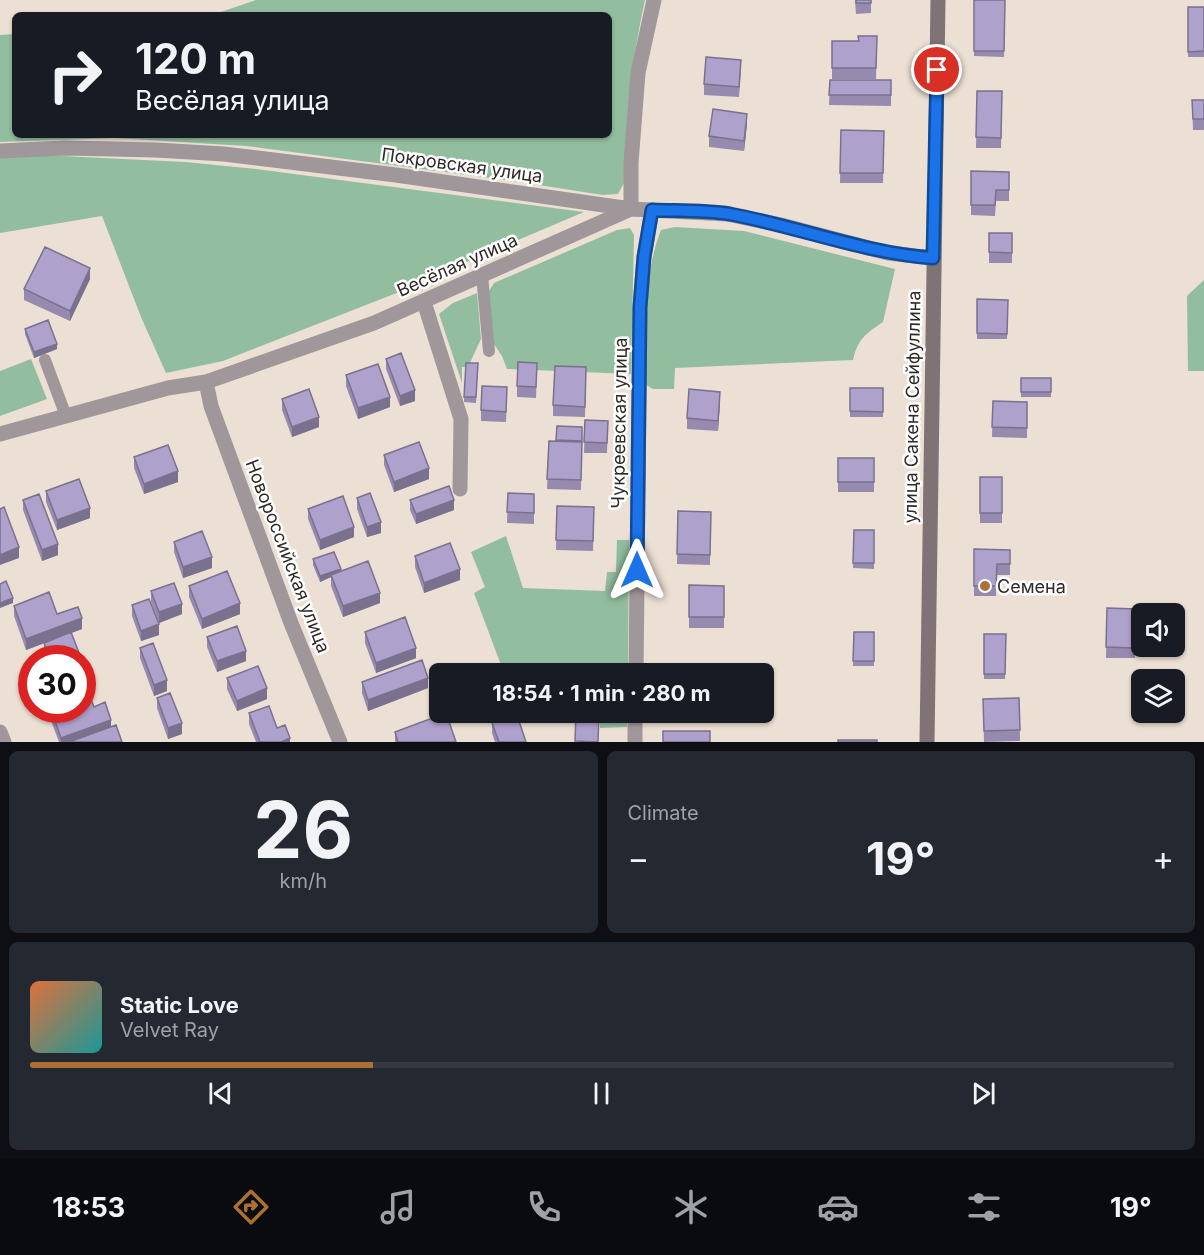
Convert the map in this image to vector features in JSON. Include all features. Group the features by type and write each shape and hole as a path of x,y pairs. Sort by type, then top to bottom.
{"main road":[{"name":"улица Сакена Сейфуллина","path":"927,742 938,0"}],"street":[{"path":"630,209 638,73 654,0"},
{"name":"Покровская улица","path":"0,151 64,148 224,154 396,175 630,209"},
{"name":"Весёлая улица","path":"0,434 168,388 207,382 374,323 630,209 727,214 781,225 888,254 933,258"},
{"name":"Чукреевская улица","path":"636,663 640,307 644,257 652,210"},
{"path":"424,302 461,419 460,489"},
{"name":"Новороссийская улица","path":"207,382 211,406 287,613 340,742"},
{"path":"635,723 635,742"},
{"path":"0,732 4,742"}],"lane":[{"path":"482,275 489,351"},
{"path":"45,360 66,416"}],"green space":[{"path":"256,0 645,0 633,68 625,181 618,194 603,195 246,146 114,138 612,138 612,12 221,12"},
{"path":"12,34 12,138 114,138 0,142 0,35"},
{"path":"42,155 185,162 256,169 584,212 412,287 223,361 166,373 141,317 102,216 0,233 0,157"},
{"path":"675,227 744,231 895,269 883,322 863,338 853,360 675,368 674,389 653,389 646,385 648,287 655,248 661,230"},
{"path":"630,228 634,235 631,374 507,369 494,344 489,291 494,283 617,230"},
{"path":"1204,280 1204,371 1188,371 1187,296"},
{"path":"477,293 481,339 468,367 462,367 462,383 439,314 453,303"},
{"path":"31,359 47,399 0,416 0,371"},
{"path":"506,536 523,588 605,591 607,572 616,572 617,540 629,540 628,663 500,663 474,593 485,587 471,552"},
{"path":"600,723 627,723 627,727 600,728"}],"building":[{"path":"856,0 871,0 871,3 856,3"},
{"path":"974,0 1005,0 1004,51 974,51"},
{"path":"1188,7 1204,7 1204,51 1188,52"},
{"path":"858,36 877,36 876,68 832,68 832,41 859,41"},
{"path":"706,57 741,60 739,87 704,84"},
{"path":"830,80 891,80 891,95 829,95"},
{"path":"977,91 1002,91 1001,138 976,137"},
{"path":"1192,100 1204,100 1204,119 1193,119"},
{"path":"713,109 747,114 744,141 709,136"},
{"path":"841,130 884,131 883,173 840,173"},
{"path":"971,171 1009,172 1009,190 996,190 995,205 971,205"},
{"path":"989,233 1012,233 1012,253 989,252"},
{"path":"45,247 90,268 70,311 24,289"},
{"path":"977,299 1008,300 1007,334 977,333"},
{"path":"48,320 57,344 34,352 25,329"},
{"path":"401,353 415,390 400,396 386,359"},
{"path":"518,362 537,363 536,387 517,386"},
{"path":"466,363 478,363 476,397 464,397"},
{"path":"378,364 390,397 358,408 346,375"},
{"path":"555,366 586,367 585,407 553,405"},
{"path":"1021,378 1051,378 1051,392 1021,392"},
{"path":"482,386 507,387 506,412 481,410"},
{"path":"850,388 883,388 883,412 850,411"},
{"path":"309,389 319,417 292,427 282,399"},
{"path":"689,389 720,392 718,421 687,418"},
{"path":"993,401 1027,402 1027,428 992,427"},
{"path":"585,420 608,421 607,443 584,442"},
{"path":"557,426 582,427 582,441 556,440"},
{"path":"549,441 582,442 581,480 547,479"},
{"path":"419,442 429,468 394,482 384,455"},
{"path":"168,445 178,471 144,484 134,457"},
{"path":"838,458 874,458 874,482 838,482"},
{"path":"980,477 1002,477 1002,513 980,513"},
{"path":"79,479 90,508 57,520 46,491"},
{"path":"449,486 454,500 416,514 410,500"},
{"path":"370,493 381,522 367,527 357,498"},
{"path":"508,493 534,494 534,513 507,512"},
{"path":"39,494 58,544 42,550 23,500"},
{"path":"343,496 354,527 320,540 308,509"},
{"path":"557,506 594,507 593,541 556,540"},
{"path":"4,507 19,547 0,555 0,509"},
{"path":"678,511 711,512 710,555 677,554"},
{"path":"854,530 874,530 874,563 853,563"},
{"path":"202,531 212,557 183,567 174,542"},
{"path":"450,543 460,569 424,583 415,556"},
{"name":"Семена","path":"974,549 1010,550 1010,564 997,564 996,586 974,586"},
{"path":"334,552 341,569 320,576 313,559"},
{"path":"368,561 380,593 343,606 331,575"},
{"path":"227,571 240,603 202,619 189,586"},
{"path":"6,581 13,598 0,603 0,584"},
{"path":"174,583 182,604 159,612 151,591"},
{"path":"689,585 724,586 724,617 689,617"},
{"path":"49,592 57,614 78,607 82,618 26,639 14,606"},
{"path":"149,599 159,624 141,631 132,605"},
{"path":"1107,608 1131,609 1131,648 1106,647"},
{"path":"405,617 416,648 376,663 365,632"},
{"path":"237,626 246,651 217,661 207,637"},
{"path":"71,632 76,645 45,645 44,643"},
{"path":"854,632 874,632 874,661 853,661"},
{"path":"984,634 1006,634 1005,674 984,674"},
{"path":"153,643 167,680 154,685 140,648"},
{"path":"422,660 428,678 368,700 362,682"},
{"path":"258,666 267,688 237,701 227,678"},
{"path":"170,693 182,723 168,728 157,698"},
{"path":"1019,698 1020,730 984,731 983,699"},
{"path":"105,702 111,720 61,738 56,723 96,723 96,706"},
{"path":"269,706 277,728 285,725 290,738 281,742 260,742 249,713"},
{"path":"429,719 429,723 449,723 456,742 398,742 395,732"},
{"path":"492,723 520,723 526,742 499,742"},
{"path":"576,723 599,723 598,742 575,741"},
{"path":"116,725 122,742 69,742"},
{"path":"663,731 710,731 710,742 663,742"},
{"path":"838,740 877,740 877,742 838,742"}],"place":[{"name":"Семена","path":"985,586"}],"route":[{"path":"637,570 640,307 644,257 652,210 727,214 781,225 888,254 933,258 937,70"}]}
